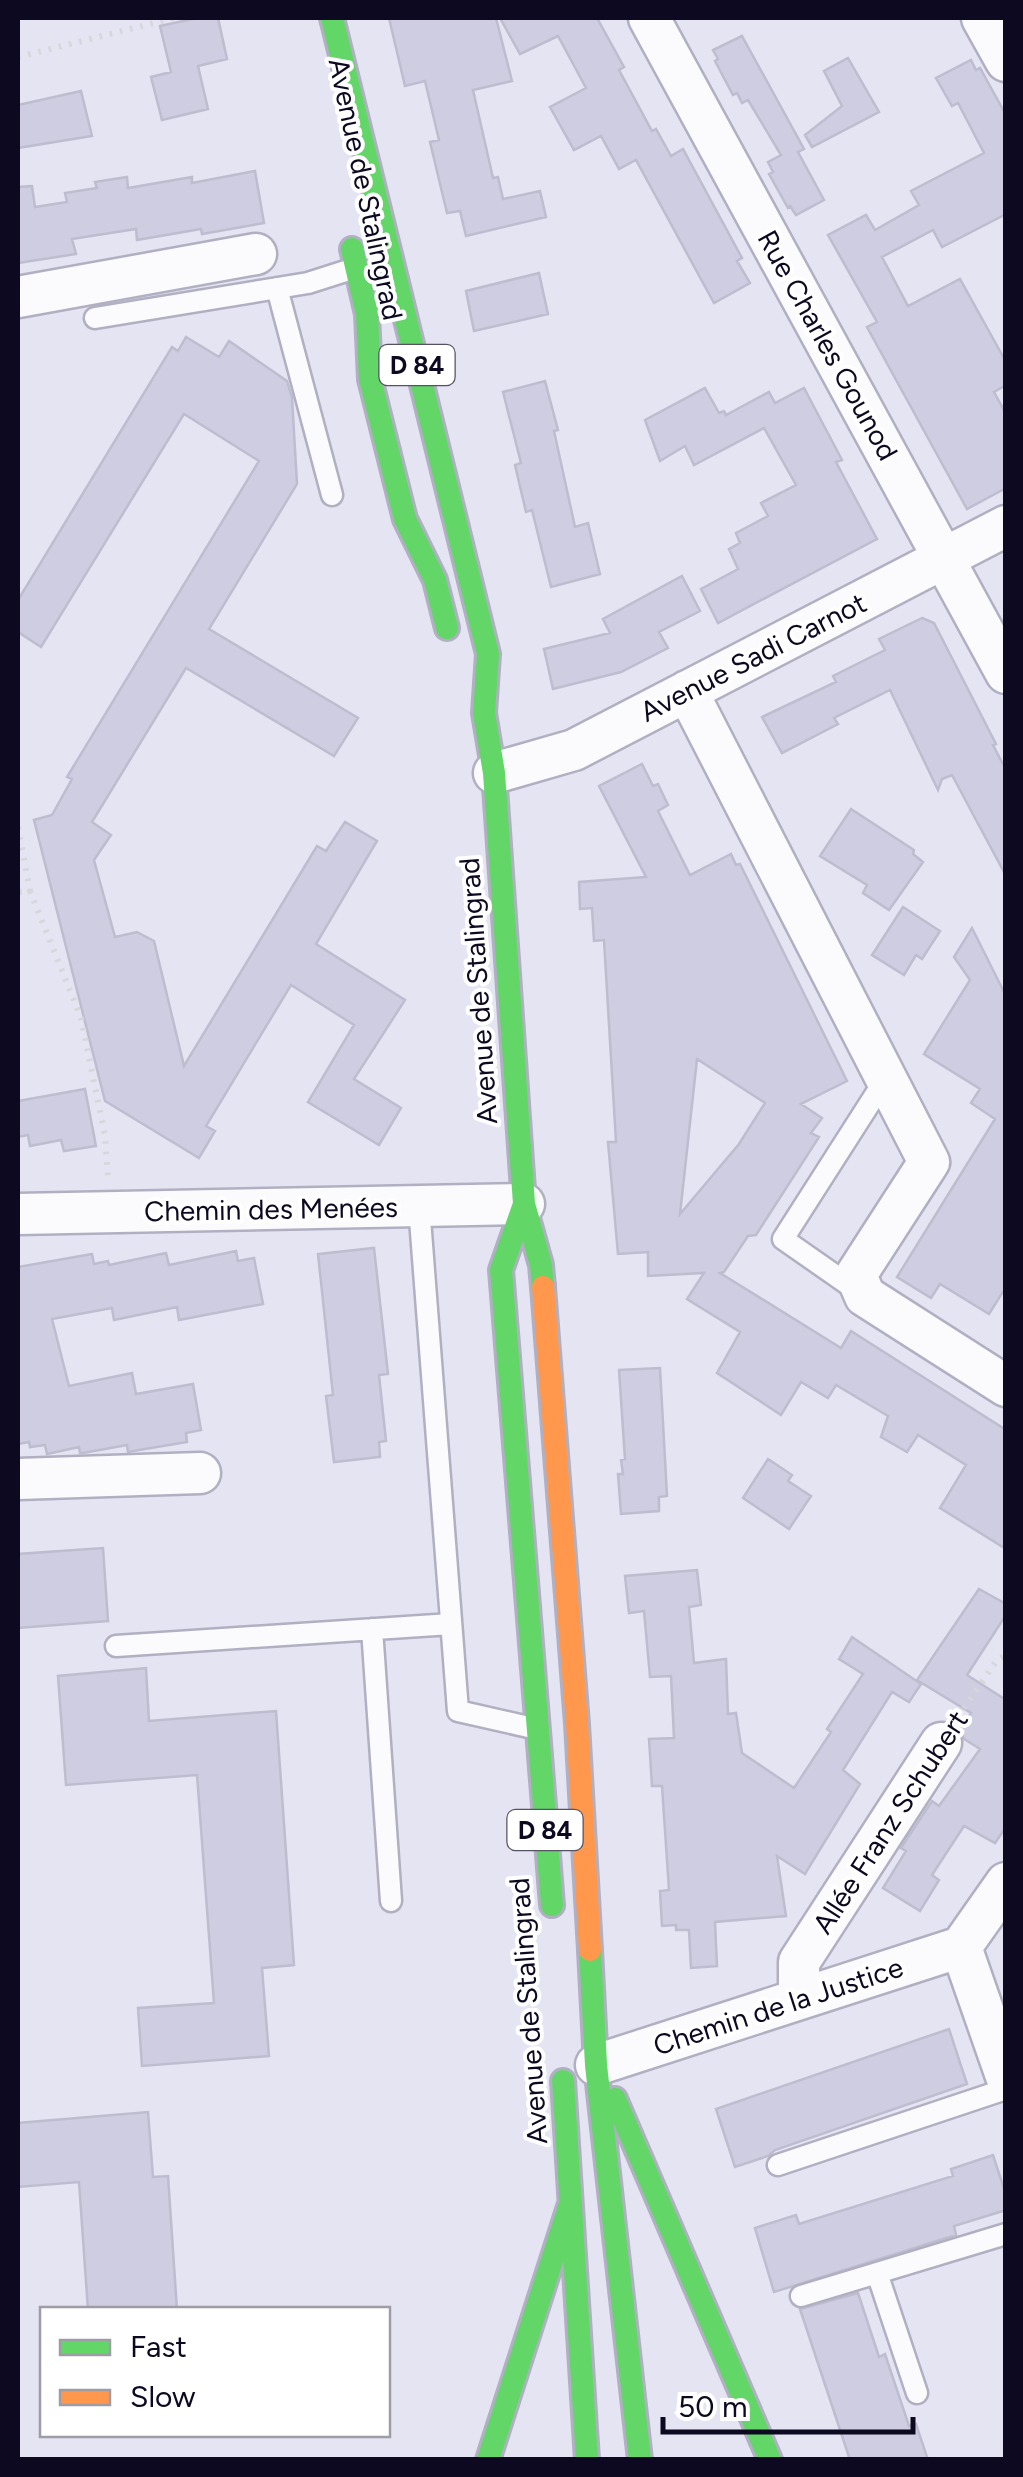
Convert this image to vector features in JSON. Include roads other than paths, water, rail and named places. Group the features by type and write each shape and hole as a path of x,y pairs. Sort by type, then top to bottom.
{"main road":[{"name":"Avenue de Stalingrad","path":"332,18 488,654 484,713 494,773 524,1204 541,1265 578,1744 579,2065 570,2204 587,2460"},
{"name":"Avenue de Stalingrad","path":"348,234 367,314 370,380 405,519 435,580 453,654"},
{"name":"Avenue de Stalingrad","path":"465,683 484,713"},
{"name":"Avenue de Stalingrad","path":"524,1204 500,1270 555,1932"},
{"name":"Avenue de Stalingrad","path":"579,2065 640,2460"},
{"path":"579,2065 624,2116 770,2460"},
{"path":"488,2460 570,2204"}],"street":[{"name":"Rue Charles Gounod","path":"649,18 1006,673"},
{"path":"982,18 1006,61"},
{"path":"18,298 256,254"},
{"name":"Avenue Sadi Carnot","path":"494,773 563,755 1006,526"},
{"path":"687,692 929,1162 856,1274 865,1296 1006,1386"},
{"name":"Chemin des Menées","path":"18,1214 524,1204"},
{"path":"18,1479 200,1473"},
{"name":"Allée Franz Schubert","path":"798,1998 798,1962 941,1743"},
{"path":"1004,2069 961,1946 1006,1882"},
{"name":"Chemin de la Justice","path":"579,2065 961,1946"}],"lane":[{"path":"95,318 308,283 356,268"},
{"path":"277,288 332,495"},
{"path":"865,1296 783,1239 886,1078"},
{"path":"419,1206 458,1711 536,1729"},
{"path":"116,1646 451,1624"},
{"path":"372,1629 391,1901"},
{"path":"778,2165 1004,2069"},
{"path":"801,2296 1006,2234"},
{"path":"877,2273 917,2393"}]}
